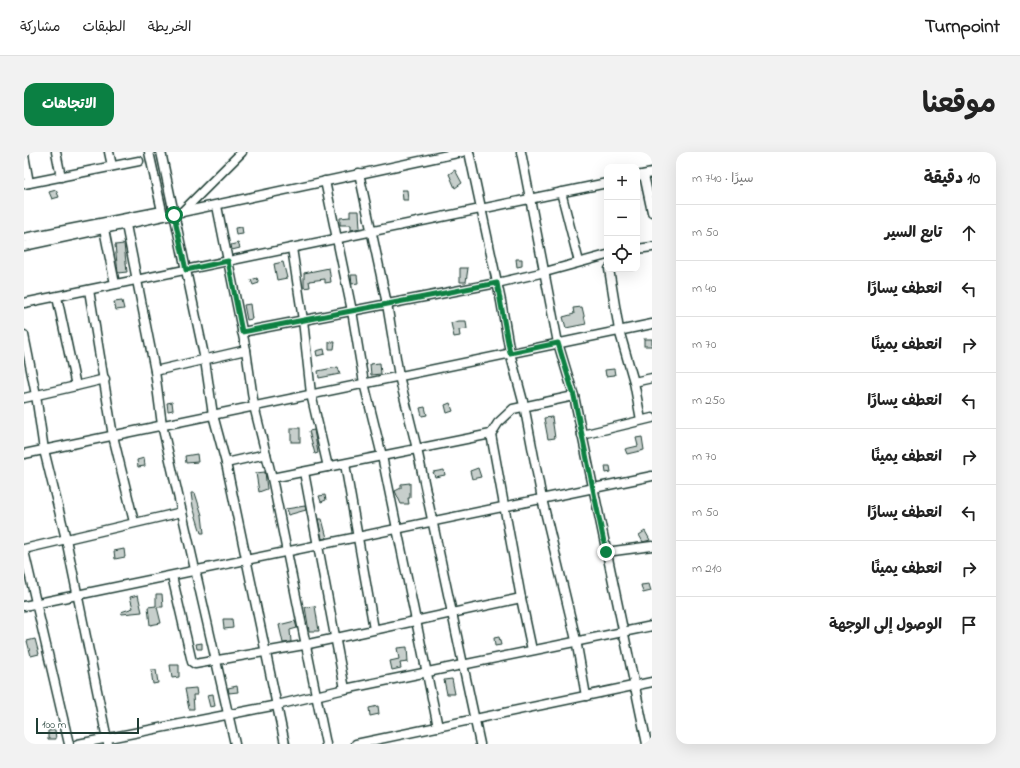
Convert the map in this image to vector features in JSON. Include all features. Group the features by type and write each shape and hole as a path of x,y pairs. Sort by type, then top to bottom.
{"street":[{"path":"56,152 61,177"},
{"path":"109,152 112,166"},
{"path":"24,238 162,211 149,152"},
{"path":"161,152 178,214 186,270 205,360 213,415 226,463 285,744"},
{"path":"178,214 242,152"},
{"path":"24,246 462,152"},
{"path":"469,152 497,283 510,353 524,405 542,499 576,640 586,696"},
{"path":"521,152 558,343 574,396 647,744"},
{"path":"24,155 27,184 139,160"},
{"path":"359,173 387,304 399,376 433,521 480,744"},
{"path":"644,175 652,212"},
{"path":"325,181 352,311 364,383 382,456 438,727"},
{"path":"24,303 604,183"},
{"path":"561,192 579,262"},
{"path":"216,206 246,350 254,406 272,478 304,645 326,744"},
{"path":"126,225 155,371 162,425 235,744"},
{"path":"104,229 115,284"},
{"path":"640,248 652,246"},
{"path":"292,248 303,320 311,394 328,467"},
{"path":"242,332 497,283 604,256"},
{"path":"609,272 619,330 634,382 641,420"},
{"path":"89,290 105,379 113,436 134,522"},
{"path":"57,297 76,386"},
{"path":"24,454 652,324"},
{"path":"24,335 36,395 44,450 66,539 107,741"},
{"path":"155,371 246,350"},
{"path":"634,382 652,378"},
{"path":"24,398 105,379"},
{"path":"272,478 490,434 508,413 524,405 574,396"},
{"path":"582,435 652,418"},
{"path":"490,434 532,650"},
{"path":"226,463 266,454"},
{"path":"344,464 374,630"},
{"path":"304,472 344,689"},
{"path":"24,606 652,476"},
{"path":"69,744 35,604 24,550 134,522 182,512"},
{"path":"606,552 652,546"},
{"path":"172,576 192,663 195,664 304,645 521,598"},
{"path":"78,744 107,741 576,640 652,626"},
{"path":"356,744 652,682"}],"building":[{"path":"455,170 462,183 455,188 449,174"},
{"path":"56,190 59,197 52,199 49,192"},
{"path":"402,190 407,190 408,200 403,200"},
{"path":"350,211 359,211 360,228 351,230 351,225 340,225 340,218 350,217"},
{"path":"242,227 243,234 236,235 235,228"},
{"path":"238,243 240,248 232,250 231,245"},
{"path":"124,244 127,272 118,273 115,245"},
{"path":"516,259 522,259 522,266 517,267"},
{"path":"283,262 287,278 277,280 274,264"},
{"path":"329,268 331,282 325,283 325,279 309,281 310,287 304,288 304,273"},
{"path":"460,268 468,268 466,282 460,282"},
{"path":"351,275 357,275 358,283 352,284"},
{"path":"257,278 259,283 253,285 251,280"},
{"path":"122,301 124,309 116,310 114,302"},
{"path":"250,304 252,319 247,320 244,305"},
{"path":"582,307 586,324 566,328 563,317 574,314 573,308"},
{"path":"466,321 467,329 459,330 460,336 454,337 451,323"},
{"path":"644,339 652,339 652,346 644,346"},
{"path":"329,342 335,342 334,349 329,349"},
{"path":"324,349 325,354 317,356 316,351"},
{"path":"380,363 381,374 371,375 370,364"},
{"path":"338,367 340,374 319,378 318,371"},
{"path":"614,369 615,375 606,376 605,370"},
{"path":"172,402 173,410 168,411 167,403"},
{"path":"450,403 453,411 447,413 445,405"},
{"path":"425,407 427,415 422,416 420,408"},
{"path":"552,417 555,438 548,439 544,418"},
{"path":"291,428 300,428 300,442 291,442"},
{"path":"314,430 318,453 315,454 309,431"},
{"path":"642,437 644,450 627,454 625,449 638,446 636,438"},
{"path":"197,454 198,462 186,463 185,456"},
{"path":"144,458 145,466 138,467 137,460"},
{"path":"605,466 610,466 611,472 606,473"},
{"path":"478,468 481,477 472,479 470,471"},
{"path":"444,470 445,475 435,477 433,472"},
{"path":"265,472 267,489 259,492 256,473"},
{"path":"410,483 410,498 408,498 409,504 401,504 395,491 401,488 401,484"},
{"path":"191,493 195,493 202,515 204,533 201,533 193,507"},
{"path":"325,495 326,500 321,502 319,496"},
{"path":"305,506 306,510 288,515 286,509"},
{"path":"318,519 322,519 327,538 322,539"},
{"path":"645,531 650,540 643,542 639,535"},
{"path":"124,549 125,557 115,559 114,551"},
{"path":"649,584 651,591 643,593 641,585"},
{"path":"156,594 162,594 163,607 157,607 161,623 150,625 148,607 156,606"},
{"path":"138,595 142,612 122,614 121,612 133,608 130,597"},
{"path":"315,606 319,631 309,631 305,607"},
{"path":"223,619 232,619 233,628 224,629"},
{"path":"295,621 297,628 290,630 291,642 283,643 279,625"},
{"path":"499,637 501,645 495,646 494,638"},
{"path":"35,639 39,654 31,656 27,641"},
{"path":"202,643 202,649 197,649 196,644"},
{"path":"407,647 408,662 400,663 401,668 392,670 390,661 399,659 397,648"},
{"path":"170,665 179,665 179,677 172,678"},
{"path":"151,670 156,670 158,683 153,684"},
{"path":"452,679 455,694 447,694 444,680"},
{"path":"237,686 238,692 229,693 228,688"},
{"path":"196,688 197,695 193,695 194,709 189,709 185,689"},
{"path":"213,694 215,706 210,707 207,695"},
{"path":"378,706 379,714 370,716 369,708"},
{"path":"55,730 56,739 48,739 48,731"}],"route":[{"path":"174,215 186,270 228,261 242,332 497,283 510,353 558,343 574,396 606,552"}]}
